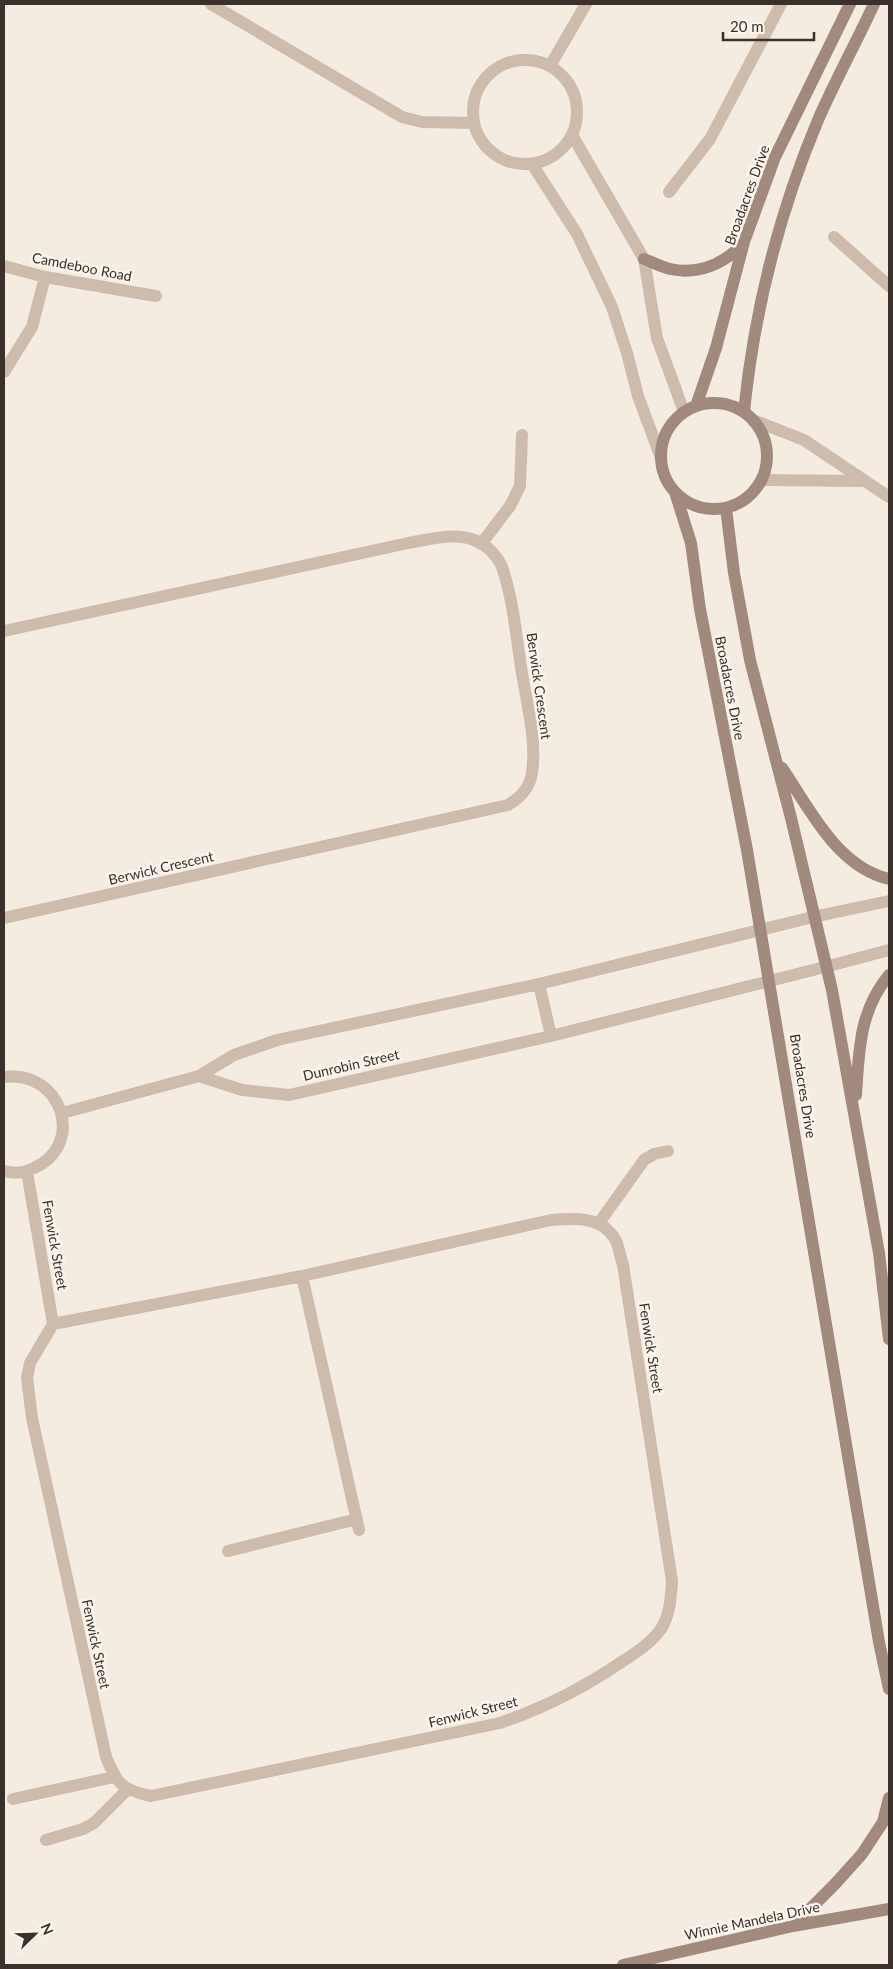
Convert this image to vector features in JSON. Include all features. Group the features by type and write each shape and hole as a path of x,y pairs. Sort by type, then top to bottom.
{"street":[{"path":"211,4 402,117 422,122 474,123"},
{"path":"550,66 586,4"},
{"path":"668,192 710,139 781,4"},
{"name":"Broadacres Drive","path":"696,406 716,348 744,242 775,157 850,4"},
{"path":"864,481 762,480 767,465 767,449 762,434 749,416 749,367 762,295 786,203 819,119 874,4"},
{"path":"527,60 550,66 562,76 571,89 576,104 577,119 572,134 562,149 549,159 532,164 517,164 502,159 489,150 479,138 474,123 473,105 478,88 485,78 504,64 527,60"},
{"path":"572,134 644,259 657,338 684,412"},
{"path":"532,164 577,234 612,306 638,396 661,458"},
{"path":"834,236 889,286"},
{"path":"644,259 670,269 693,270 714,265 729,258 744,242"},
{"name":"Camdeboo Road","path":"4,266 45,277 156,296"},
{"path":"4,372 32,327 45,277"},
{"path":"661,458 664,440 671,425 684,412 696,406 721,403 733,406 749,416 804,440 889,497"},
{"path":"481,544 510,506 520,486 522,435"},
{"name":"Broadacres Drive","path":"661,458 665,476 675,492 691,543 700,609 747,850 770,982 879,1642 889,1689"},
{"name":"Broadacres Drive","path":"675,492 685,501 698,507 726,508 740,503 752,493 762,480"},
{"name":"Broadacres Drive","path":"726,508 734,573 750,660 832,990 880,1253 889,1339"},
{"name":"Berwick Crescent","path":"4,630 448,535 468,538 491,551 501,564 509,591 531,732 532,774 524,792 518,799 508,805 483,812 4,918"},
{"path":"776,760 836,847 858,867 889,880"},
{"path":"62,1112 200,1076 234,1055 277,1040 501,993 814,916 889,901"},
{"name":"Dunrobin Street","path":"200,1076 242,1090 289,1095 551,1036 770,982 889,950"},
{"path":"855,1115 860,1039 870,1006 880,987 889,976"},
{"path":"539,984 551,1036"},
{"path":"4,1074 30,1078 50,1091 62,1112 63,1132 57,1150 44,1164 27,1172 11,1173 4,1171"},
{"path":"53,1324 302,1276 551,1220 576,1218 600,1223 644,1160 654,1154 668,1151"},
{"name":"Fenwick Street","path":"27,1172 53,1324 30,1363 26,1378 32,1418 106,1757 114,1776 128,1789 136,1793 152,1796 500,1723 528,1714 574,1691 646,1645 661,1628 670,1608 671,1571 623,1265 615,1239 600,1223"},
{"path":"228,1551 358,1524 302,1276"},
{"path":"13,1799 114,1776"},
{"path":"46,1840 83,1829 94,1823 128,1789"},
{"path":"793,1926 836,1884 862,1854 883,1822 889,1798"},
{"name":"Winnie Mandela Drive","path":"622,1965 793,1926 889,1909"}]}
